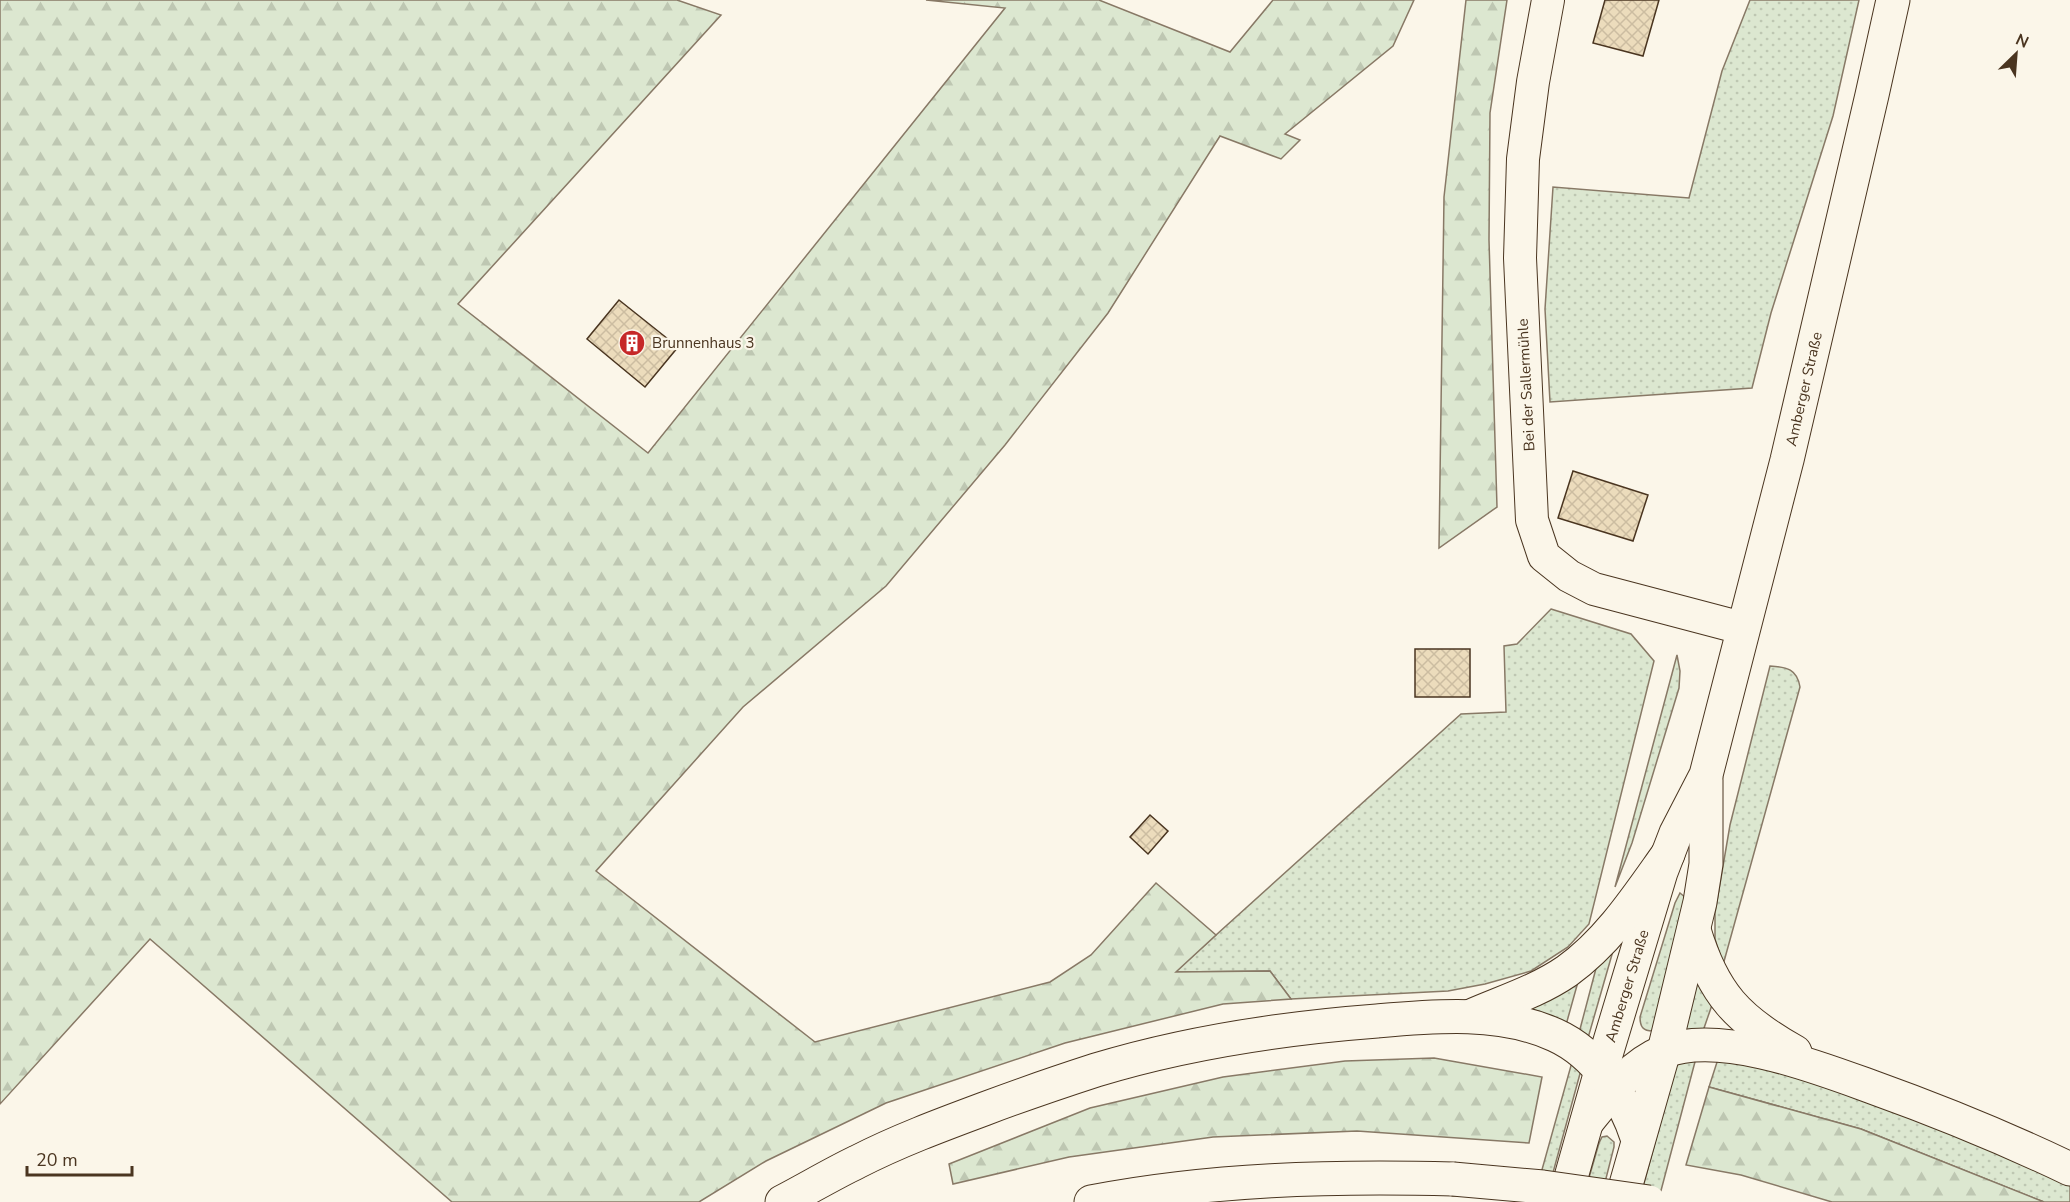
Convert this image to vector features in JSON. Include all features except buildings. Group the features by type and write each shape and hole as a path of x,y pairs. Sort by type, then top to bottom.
{"main road":[{"name":"Amberger Straße","path":"1608,1080 1661,873 1676,833 1706,775 1787,460 1893,0"},
{"name":"Amberger Straße","path":"1621,1202 1664,1051 1694,930 1706,864 1706,775"},
{"path":"1470,1017 1566,972 1610,932 1668,854"},
{"path":"1694,930 1702,956 1712,975 1722,993 1738,1012 1754,1027 1833,1073"},
{"path":"782,1202 858,1162 929,1130 1097,1070 1198,1045 1324,1026 1391,1020 1470,1017 1512,1022 1554,1035 1582,1052 1608,1080 1630,1115 1638,1140"},
{"path":"1564,1202 1587,1122 1608,1080 1664,1051 1698,1045 1732,1047 1775,1056 1833,1073 1935,1109 2070,1169"},
{"path":"1091,1202 1197,1185 1300,1178 1453,1179 1544,1187 1649,1202"}],"street":[{"name":"Bei der Sallermühle","path":"1548,0 1533,82 1522,181 1520,258 1532,520 1544,556 1569,576 1594,589 1742,628"}],"green space":[{"path":"0,0 677,0 721,15 458,304 648,453 1005,8 926,0 1099,0 1230,52 1273,0 1414,0 1393,46 1285,134 1300,140 1281,159 1220,136 1108,313 1005,445 886,586 743,707 596,871 815,1042 1050,982 1091,955 1156,883 1216,935 1176,972 1270,971 1291,999 1223,1004 1065,1043 886,1103 766,1161 699,1202 452,1202 150,939 0,1104"},
{"path":"1466,0 1507,0 1490,113 1489,240 1497,507 1439,548 1444,197"},
{"path":"1750,0 1859,0 1833,116 1771,313 1752,388 1550,402 1545,309 1553,187 1689,198 1722,71"},
{"path":"1551,609 1631,634 1654,661 1589,924 1568,947 1531,971 1485,984 1448,991 1291,999 1270,971 1175,972 1461,714 1506,712 1504,646 1517,644"},
{"path":"1677,655 1680,671 1679,688 1632,843 1615,887"},
{"path":"1770,666 1790,670 1799,681 1800,687 1723,965 1715,939 1715,913 1730,825"},
{"path":"1680,893 1686,898 1653,1031 1647,1030 1641,1026 1640,1017"},
{"path":"1615,944 1588,1038 1579,1033 1599,957"},
{"path":"1581,971 1566,1025 1518,1008"},
{"path":"1698,977 1713,1002 1703,1031 1684,1034"},
{"path":"1434,1058 1542,1077 1529,1143 1357,1131 1213,1137 1069,1157 953,1184 949,1164 1090,1108 1223,1077 1345,1061"},
{"path":"1696,1058 1658,1202 1639,1202 1677,1061"},
{"path":"1718,1059 1742,1061 1825,1085 1985,1142 2070,1183 2070,1202 2044,1202 1861,1129 1709,1087"},
{"path":"1572,1062 1581,1070 1545,1202 1533,1202"},
{"path":"1709,1087 1861,1129 2044,1202 1832,1202 1741,1175 1686,1165"},
{"path":"1607,1136 1614,1142 1614,1147 1600,1202 1582,1202 1599,1143 1602,1137"}],"place":[{"name":"Brunnenhaus 3","path":"632,343"}]}
